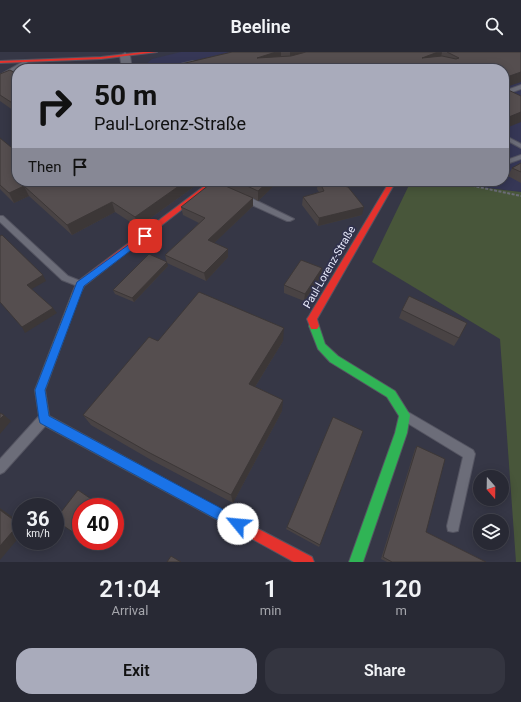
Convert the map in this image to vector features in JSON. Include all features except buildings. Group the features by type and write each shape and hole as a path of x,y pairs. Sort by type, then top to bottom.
{"street":[{"path":"82,59 103,52"},
{"path":"0,62 82,59 155,52"},
{"path":"212,186 80,284 40,390 44,419 307,562"},
{"name":"Paul-Lorenz-Straße","path":"390,186 312,319 321,346 334,360 391,394 405,415"},
{"path":"356,562 401,433 405,415"}],"lane":[{"path":"184,64 198,61"},
{"path":"12,70 2,76 12,75"},
{"path":"509,93 521,87"},
{"path":"509,140 521,146"},
{"path":"509,162 521,157"},
{"path":"233,193 290,219"},
{"path":"0,218 65,278 80,284"},
{"path":"405,415 469,454 453,526"},
{"path":"0,468 44,419"}],"path":[{"path":"474,186 521,196"}],"shaded area":[{"path":"181,52 521,52 521,192 479,186 509,186 509,64 146,64 152,59"}],"green space":[{"path":"409,186 469,186 521,192 521,562 516,562 500,339 372,262"}],"traffic: fast":[{"path":"314,326 321,346 334,359 391,394 405,415 401,433 356,562"}],"traffic: slow":[{"path":"76,294 40,390 44,419 222,516"}],"traffic: jam":[{"path":"0,62 101,58 155,52"},
{"path":"76,294 80,284 208,186"},
{"path":"314,326 312,319 390,186"},
{"path":"222,516 307,562"}],"route":[{"path":"145,236 80,284 40,390 44,419 238,524"}]}
